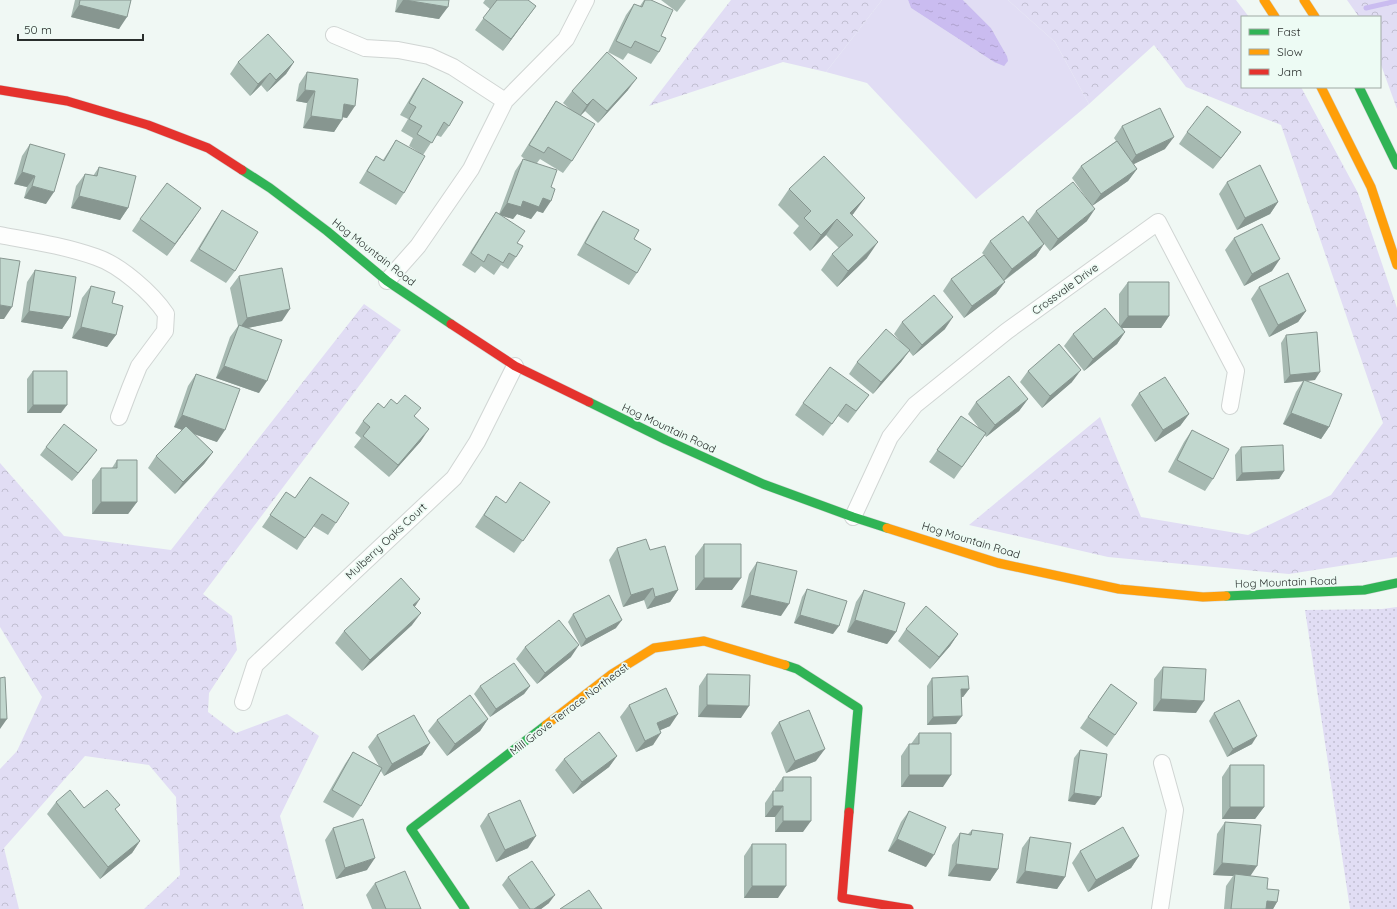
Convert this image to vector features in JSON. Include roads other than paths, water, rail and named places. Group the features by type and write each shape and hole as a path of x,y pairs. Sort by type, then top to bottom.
{"street":[{"path":"387,281 418,246 471,169 505,101 566,39 586,0"},
{"path":"1264,0 1274,16"},
{"path":"1304,0 1314,16"},
{"path":"334,35 365,48 398,50 429,56 453,67 505,101"},
{"path":"1321,88 1371,188 1397,265"},
{"path":"1359,88 1397,165"},
{"name":"Hog Mountain Road","path":"0,90 67,102 148,125 208,148 270,188 327,231 387,281 515,366 659,437 763,484 853,517 998,563 1119,589 1204,597 1364,590 1397,583"},
{"name":"Crossvale Drive","path":"853,517 890,437 916,405 1007,331 1158,222 1236,371 1230,406"},
{"path":"0,235 67,248 97,257 125,273 156,300 166,314 165,331 139,366 119,417"},
{"name":"Mulberry Oaks Court","path":"244,702 255,665 454,478 477,442 515,366"},
{"name":"Mill Grove Terrace Northeast","path":"465,909 411,828 612,674 654,648 704,641 797,669 858,708 842,898 909,909"},
{"path":"1160,909 1175,810 1162,763"}],"water":[{"path":"908,0 963,0 991,28 1007,56 1008,61 1004,66 994,62 911,8"}],"waterway":[{"path":"1366,8 1397,1"}]}
